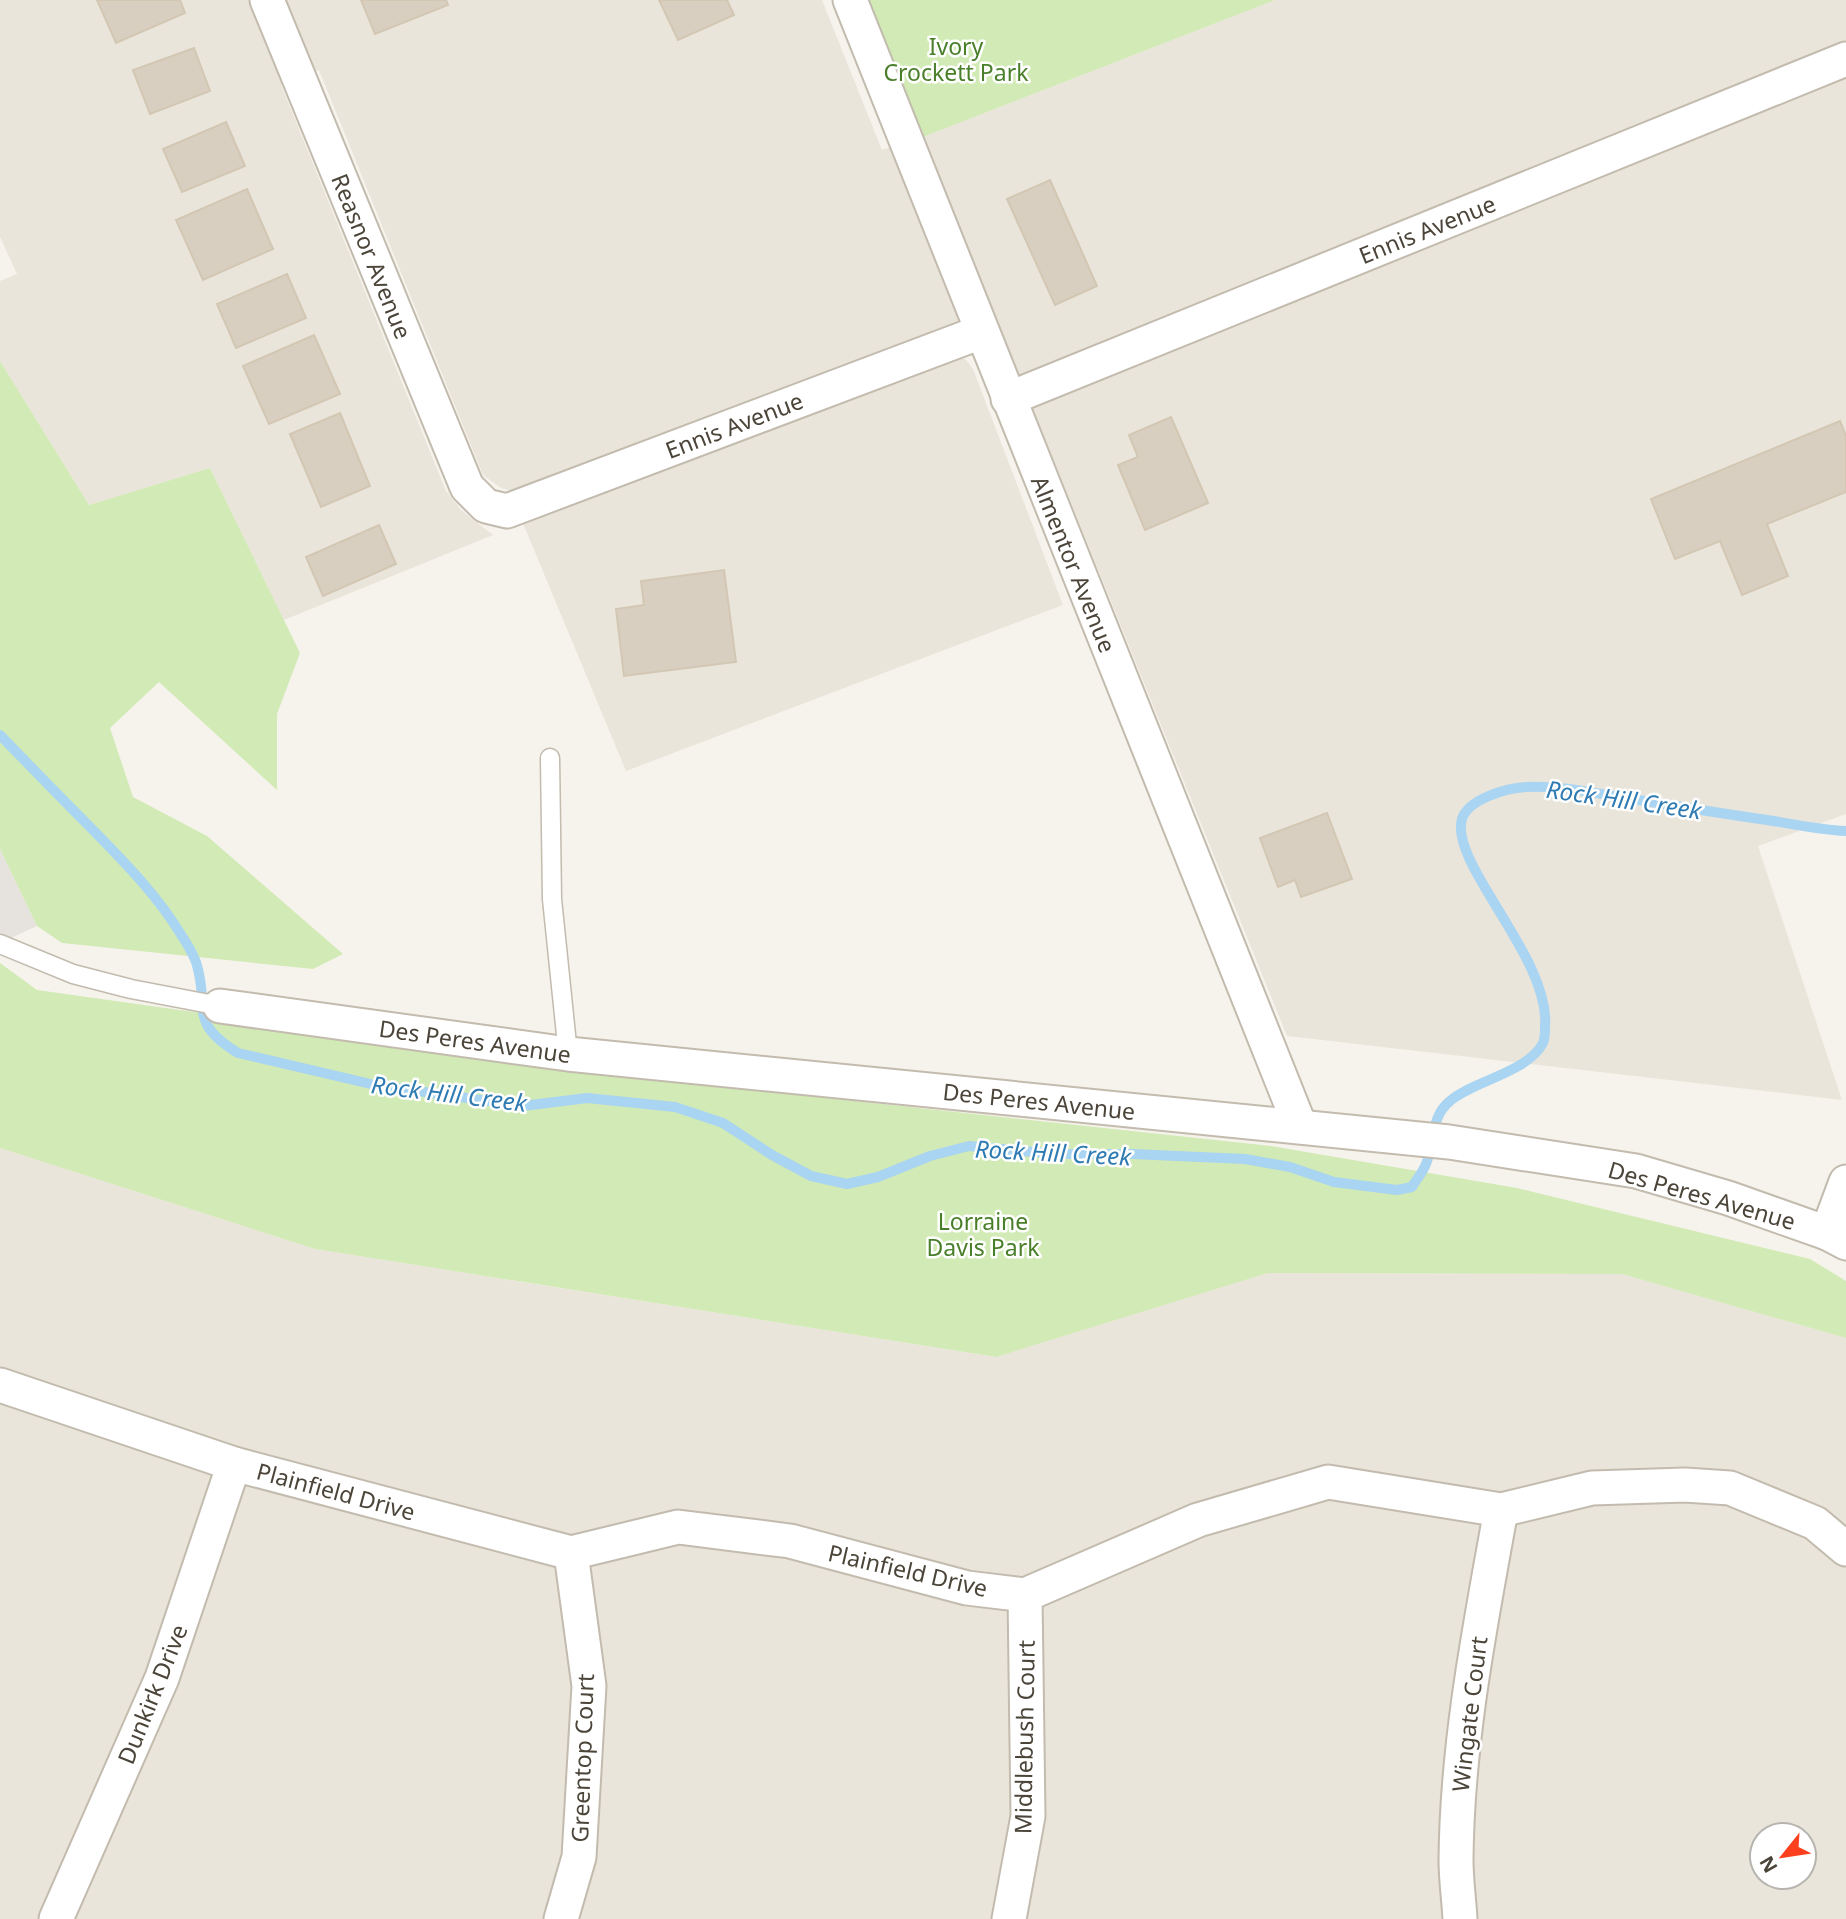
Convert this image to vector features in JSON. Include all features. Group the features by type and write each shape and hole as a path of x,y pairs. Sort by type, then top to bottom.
{"street":[{"name":"Reasnor Avenue","path":"267,0 467,487 486,506"},
{"name":"Almentor Avenue","path":"850,0 1300,1126"},
{"name":"Ennis Avenue","path":"1008,399 1846,59"},
{"name":"Ennis Avenue","path":"486,506 507,511 981,332"},
{"name":"Des Peres Avenue","path":"204,1004 568,1054 1449,1142 1636,1171 1728,1198 1837,1238"},
{"path":"1837,1238 1846,1182"},
{"name":"Plainfield Drive","path":"0,1385 234,1464 571,1553 678,1527 790,1541 967,1588 1025,1595"},
{"name":"Dunkirk Drive","path":"56,1919 162,1678 234,1464"},
{"path":"1025,1595 1198,1520 1328,1482 1501,1510 1592,1488 1685,1485 1730,1488 1815,1523 1846,1549"},
{"name":"Wingate Court","path":"1460,1919 1456,1863 1458,1786 1478,1633 1501,1510"},
{"name":"Greentop Court","path":"561,1919 579,1857 589,1686 571,1553"},
{"name":"Middlebush Court","path":"1009,1919 1028,1816 1025,1595"}],"lane":[{"path":"550,758 552,899 568,1054"},
{"path":"0,944 73,974 204,1004"}],"shaded area":[{"path":"0,0 822,0 882,150 923,137 1275,0 1846,0 1846,814 1758,846 1842,1100 1287,1036 993,310 538,486 517,492 501,488 483,475 319,70 281,85 446,491 461,510 493,535 284,620 210,468 89,505 0,361 0,281 17,274 0,237"},
{"path":"953,358 965,359 973,369 1063,605 626,771 522,521"},
{"path":"0,849 37,926 0,943"},
{"path":"0,1148 315,1249 995,1357 1268,1273 1622,1274 1846,1338 1846,1919 0,1919"}],"green space":[{"name":"Ivory Crockett Park","path":"867,0 1275,0 923,137"},
{"path":"0,361 89,505 210,468 300,653 277,714 277,790 159,682 110,728 133,797 207,836 343,954 313,969 62,943 37,926 0,849"},
{"name":"Lorraine Davis Park","path":"0,963 37,990 744,1089 1271,1146 1517,1188 1810,1259 1846,1281 1846,1338 1622,1274 1268,1273 996,1357 315,1249 0,1148"}],"building":[{"path":"97,0 180,0 185,13 116,43"},
{"path":"361,0 446,0 448,5 375,34"},
{"path":"659,0 727,0 734,15 678,40"},
{"path":"194,48 210,91 150,114 133,70"},
{"path":"226,122 245,166 182,192 163,149"},
{"path":"1050,180 1097,286 1055,305 1007,199"},
{"path":"247,189 273,249 203,280 176,220"},
{"path":"287,274 306,318 236,348 217,304"},
{"path":"314,335 340,394 269,424 243,366"},
{"path":"340,413 370,486 321,507 290,434"},
{"path":"1171,417 1208,503 1145,530 1118,465 1138,457 1129,435"},
{"path":"1840,421 1846,436 1846,492 1767,524 1788,576 1742,595 1720,541 1675,559 1651,499"},
{"path":"379,525 396,564 323,596 306,557"},
{"path":"724,570 736,662 624,676 616,609 644,605 641,581"},
{"path":"1327,813 1352,879 1301,897 1295,880 1278,887 1260,838"}],"waterway":[{"name":"Rock Hill Creek","path":"0,735 117,855 171,919 196,962 206,1022 222,1042 238,1053 375,1085 523,1106 587,1098 675,1107 723,1123 772,1155 811,1176 847,1184 878,1177 930,1156 969,1146 1055,1154 1245,1159 1290,1167 1334,1182 1397,1190 1412,1187 1426,1164 1436,1122 1444,1107 1473,1087 1525,1062 1535,1053 1545,1037 1543,1000 1533,972 1470,861 1462,838 1462,819 1472,806 1489,796 1509,790 1549,787 1846,831"}]}
